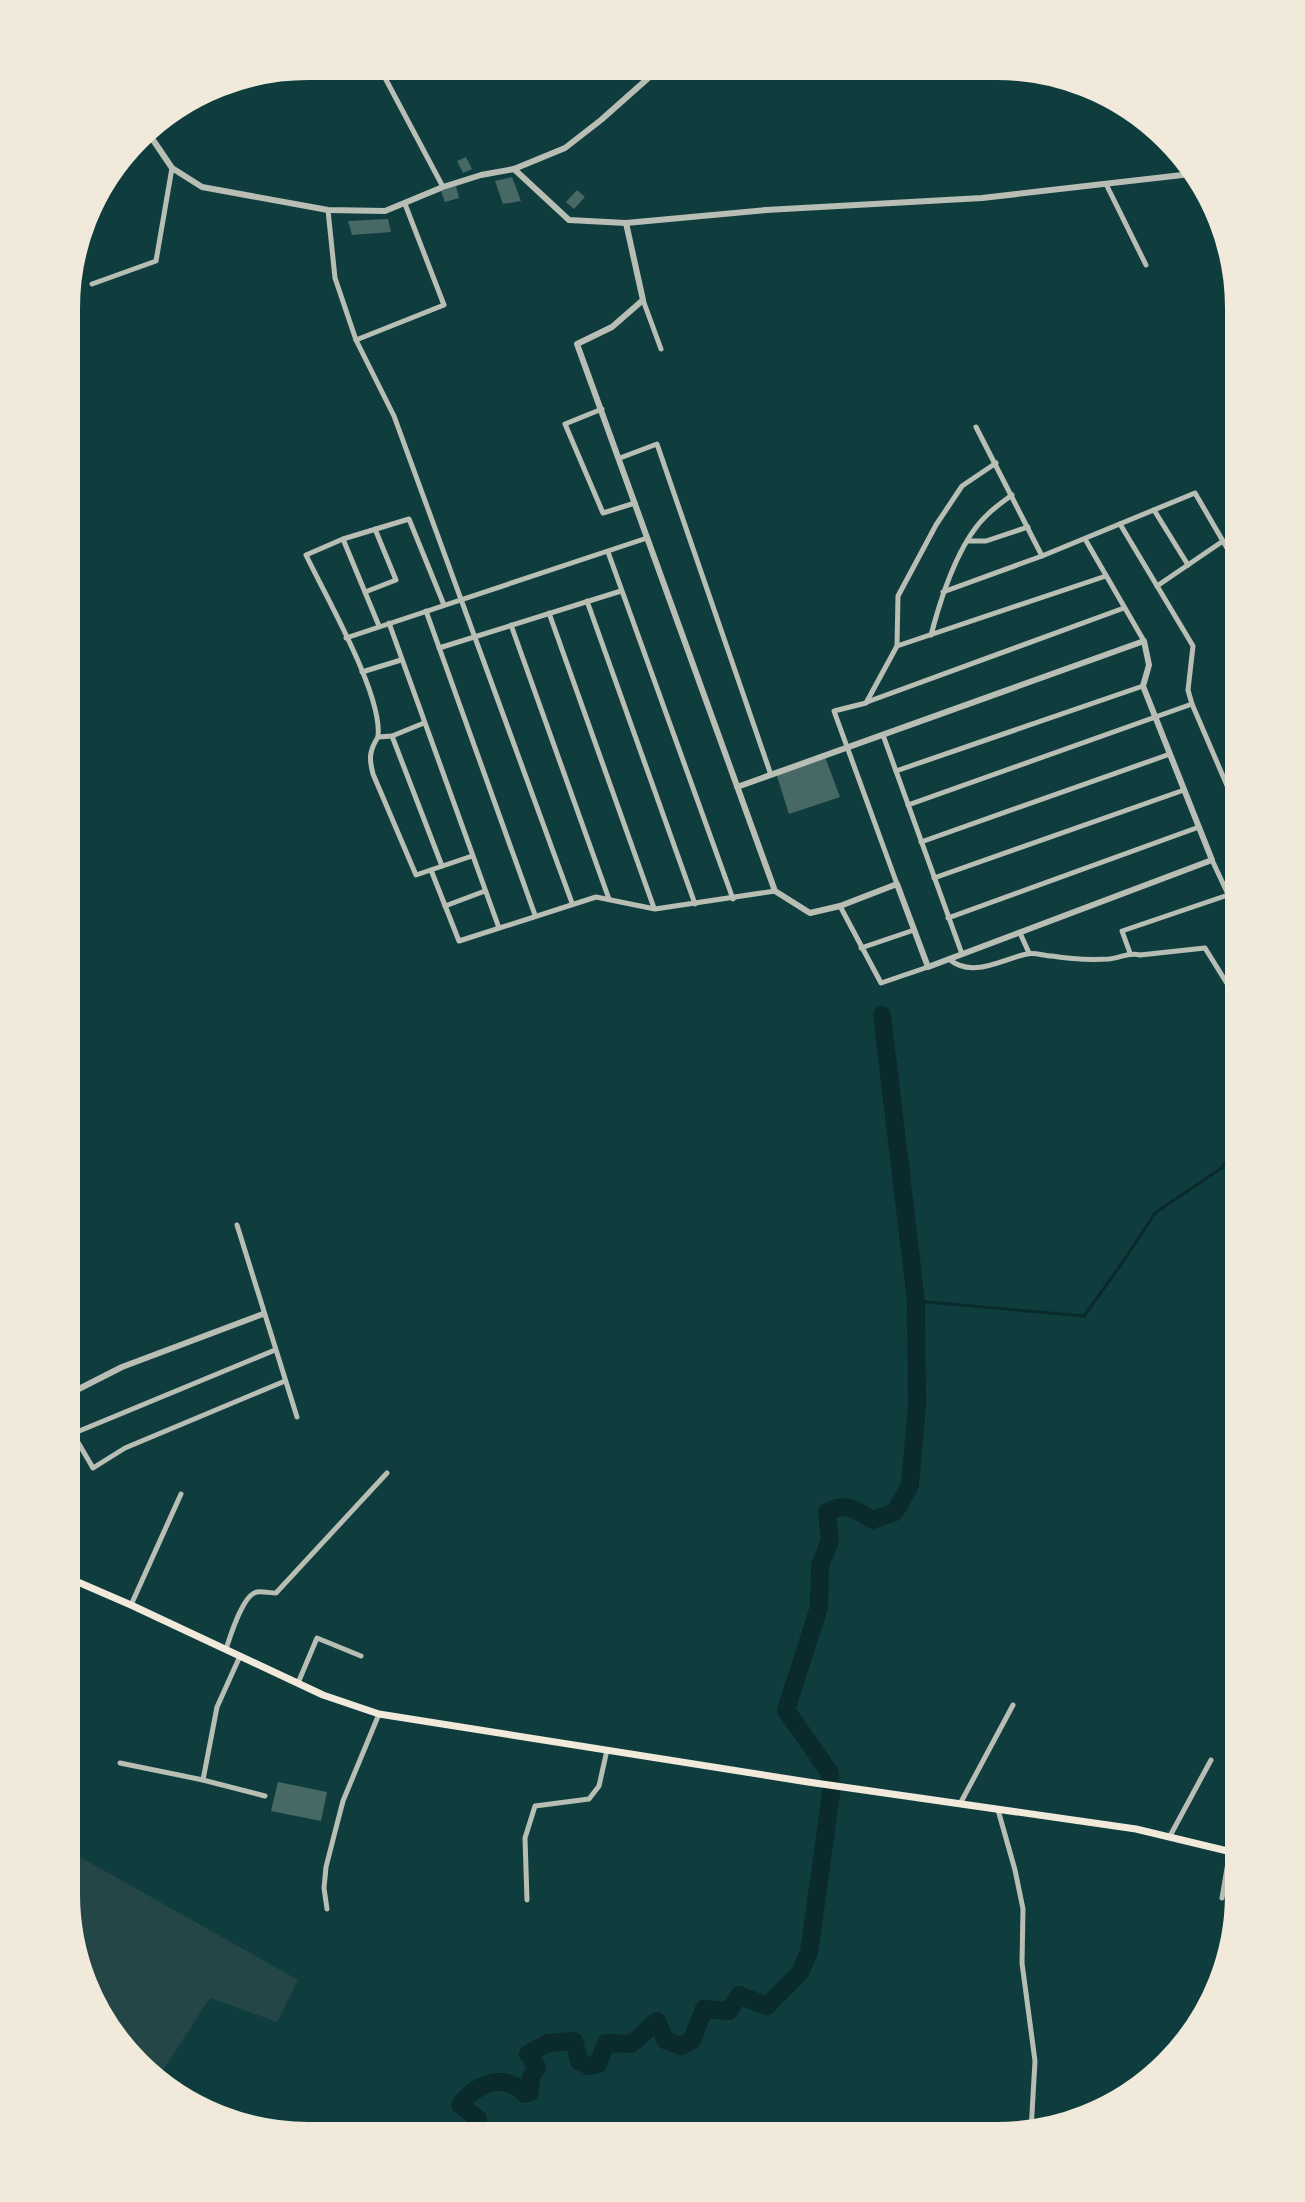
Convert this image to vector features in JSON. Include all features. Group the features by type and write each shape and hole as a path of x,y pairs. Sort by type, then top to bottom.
{"main road":[{"path":"78,1582 323,1695 379,1714 808,1782 961,1802 1170,1836 1227,1850"}],"street":[{"path":"385,78 443,187"},
{"path":"152,139 172,168 202,187 328,210 385,211 443,187 514,169 565,148 648,78"},
{"path":"92,284 156,261 172,168"},
{"path":"514,169 569,220 626,223 766,210 982,198 1184,175"},
{"path":"1106,184 1146,265"},
{"path":"356,340 444,305 405,204"},
{"path":"328,210 335,278 356,340 394,416 572,903"},
{"path":"626,223 643,300 661,349"},
{"path":"643,300 612,327 577,344 775,891 810,913 840,906 897,884"},
{"path":"602,409 565,424 603,513 636,503"},
{"path":"976,427 1042,556"},
{"path":"620,458 657,444 771,775"},
{"path":"866,703 897,646 898,596 936,525 962,486 996,463"},
{"path":"943,592 1042,556 1195,493 1227,548"},
{"path":"931,635 943,592 969,541 985,517 1012,495"},
{"path":"1154,510 1188,565"},
{"path":"444,605 409,519 343,539 306,555 362,672 380,722 378,737 369,758 416,875 472,856"},
{"path":"1120,524 1193,646 1188,690 1227,785"},
{"path":"969,541 986,541 1028,527"},
{"path":"365,592 396,580 375,529"},
{"path":"346,638 648,538"},
{"path":"343,539 379,626"},
{"path":"1085,539 1144,641 1149,665 1143,686 1227,893"},
{"path":"1157,586 1223,541"},
{"path":"608,552 733,899"},
{"path":"897,646 1106,576"},
{"path":"439,648 621,591"},
{"path":"587,601 695,904"},
{"path":"928,967 834,711 866,703 1124,608"},
{"path":"426,611 535,915"},
{"path":"549,613 655,909"},
{"path":"389,623 499,928"},
{"path":"511,625 609,900"},
{"path":"737,787 1144,641"},
{"path":"362,672 401,660"},
{"path":"896,771 1143,686"},
{"path":"908,805 1192,704"},
{"path":"378,737 392,736 424,723"},
{"path":"883,735 962,954"},
{"path":"392,736 442,866"},
{"path":"921,842 1170,754"},
{"path":"934,878 1184,790"},
{"path":"948,918 1199,827"},
{"path":"840,906 881,983 1212,860"},
{"path":"431,870 459,941 596,897 655,909 775,891"},
{"path":"445,906 485,891"},
{"path":"1130,953 1122,931 1227,895"},
{"path":"861,948 914,930"},
{"path":"1020,933 1029,953"},
{"path":"949,959 958,967 970,968 1004,962 1029,953 1113,959 1130,953 1140,955 1205,948 1227,980"},
{"path":"237,1225 297,1417"},
{"path":"78,1389 122,1367 263,1314"},
{"path":"78,1432 275,1350"},
{"path":"78,1444 93,1468 125,1448 285,1381"},
{"path":"226,1649 236,1619 252,1593 276,1593 387,1473"},
{"path":"131,1605 181,1494"},
{"path":"298,1684 317,1638 361,1656"},
{"path":"203,1780 217,1707 240,1656"},
{"path":"961,1802 1013,1705"},
{"path":"327,1909 324,1888 343,1801 379,1714"},
{"path":"527,1900 525,1838 535,1806 589,1799 599,1786 607,1749"},
{"path":"1170,1836 1211,1760"},
{"path":"120,1763 265,1796"},
{"path":"997,1809 1023,1909 1022,1963 1035,2061 1032,2121"},
{"path":"1222,1898 1227,1869"}],"shaded area":[{"path":"78,1856 298,1980 277,2022 210,1998 162,2072 125,2034 95,1982 82,1939 78,1909"}],"building":[{"path":"466,157 472,169 463,173 457,161"},
{"path":"512,177 521,201 503,204 495,181"},
{"path":"456,186 459,198 445,202 441,191"},
{"path":"577,190 585,197 574,209 566,202"},
{"path":"388,219 391,232 352,235 348,221"},
{"path":"825,757 840,797 789,814 776,773"},
{"path":"278,1782 327,1792 321,1821 271,1811"}],"waterway":[{"path":"477,2124 478,2119 460,2105 474,2091 491,2083 508,2083 525,2094 530,2092 531,2077 537,2067 528,2054 548,2043 574,2041 579,2061 589,2066 598,2064 606,2043 631,2044 657,2021 665,2040 681,2046 692,2040 704,2009 729,2011 739,1995 767,2006 800,1973 809,1952 831,1794 830,1773 786,1710 819,1607 820,1565 830,1541 827,1512 840,1507 850,1508 872,1520 895,1512 910,1485 917,1405 916,1301 882,1015"},
{"path":"916,1301 1084,1316 1155,1213 1223,1167 1227,1160"}]}
